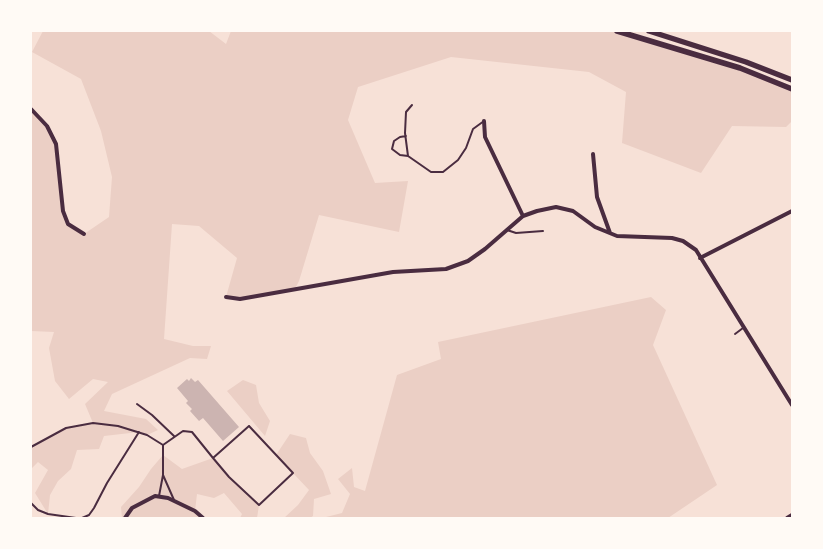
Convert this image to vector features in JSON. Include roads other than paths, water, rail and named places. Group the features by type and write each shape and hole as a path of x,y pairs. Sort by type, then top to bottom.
{"main road":[{"path":"617,31 740,68 792,89"},
{"path":"649,31 746,62 792,80"}],"street":[{"path":"31,109 47,126 56,144 63,211 68,224 84,234"},
{"path":"484,121 485,136 523,216"},
{"path":"593,154 597,197 610,233"},
{"path":"226,297 240,299 393,272 446,269 468,260 485,249 523,216 556,207 574,211 595,227 617,236 672,238 683,241 696,250 792,405"},
{"path":"700,258 792,211"},
{"path":"125,518 132,508 155,496 168,498 195,511 203,518"},
{"path":"787,518 792,515"}],"lane":[{"path":"408,156 406,112 412,105"},
{"path":"406,136 394,141 392,149 400,155 408,156 431,172 443,172 458,160 466,148 473,129 484,121"},
{"path":"507,230 516,233 543,231"},
{"path":"735,334 743,328"},
{"path":"137,404 174,436"},
{"path":"31,447 66,428 93,424 118,426 139,432 163,444"},
{"path":"163,444 183,431 192,432 213,458 229,477 259,505 293,473 249,426 213,458"},
{"path":"82,518 89,515 94,508 107,483 139,432"},
{"path":"158,497 163,475 163,444"},
{"path":"163,475 174,501"},
{"path":"31,503 38,510 48,514 76,518"}]}
